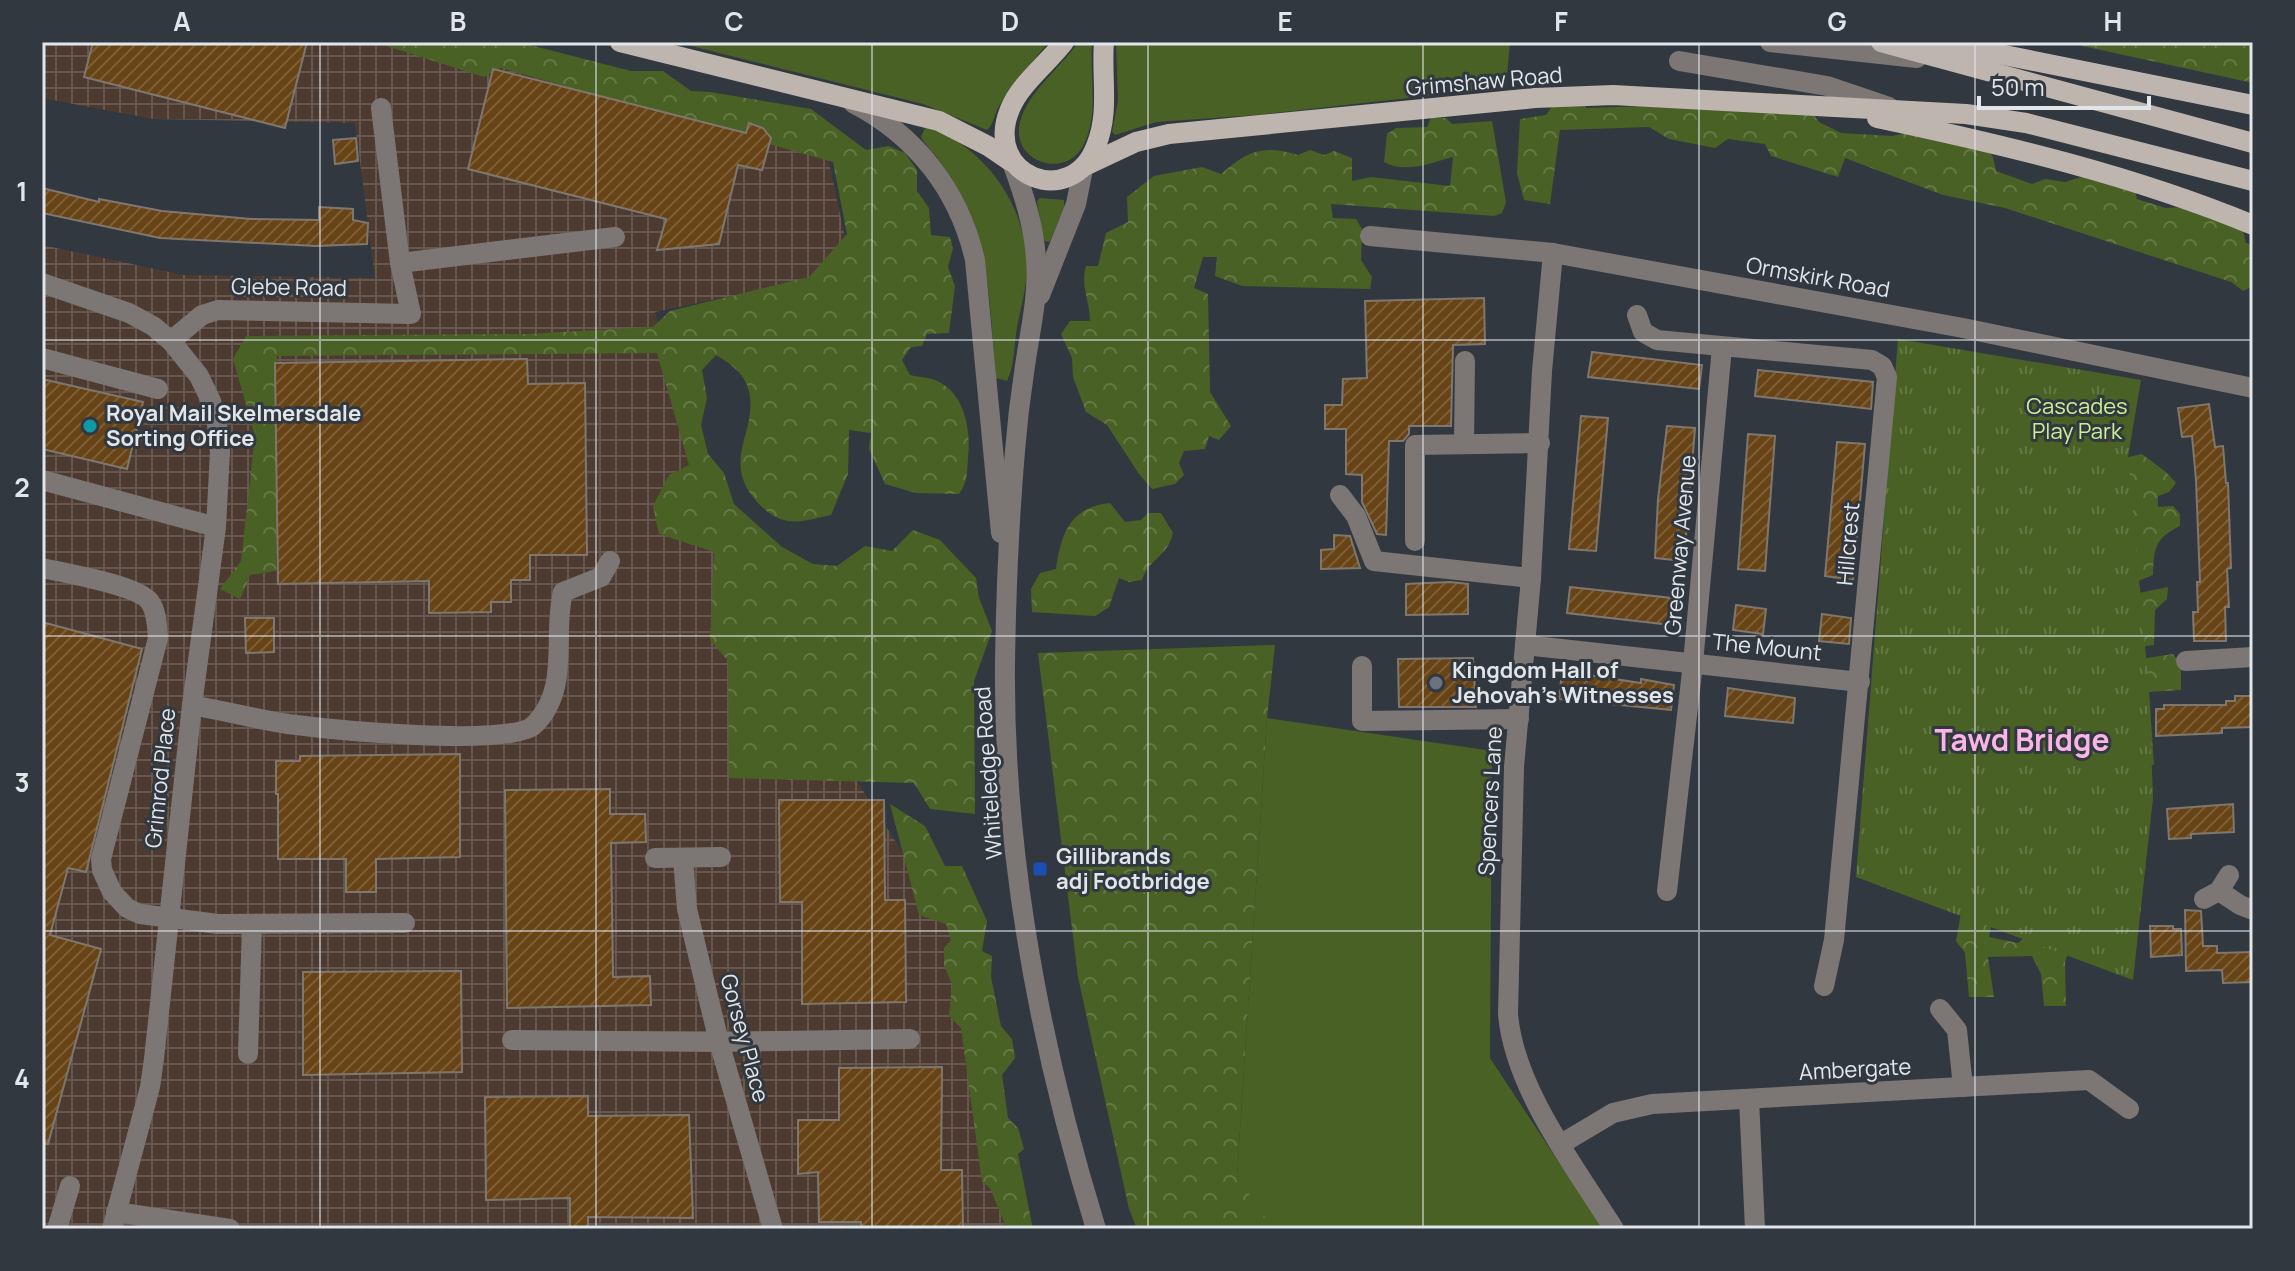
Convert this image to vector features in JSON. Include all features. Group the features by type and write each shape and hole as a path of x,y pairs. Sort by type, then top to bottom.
{"main road":[{"path":"620,42 939,121 988,146 1012,163"},
{"path":"1012,163 1005,143 1010,108 1064,42"},
{"path":"1085,167 1096,146 1105,106 1104,42"},
{"path":"1881,42 2253,143"},
{"path":"1939,42 2253,105"},
{"name":"Grimshaw Road","path":"1012,163 1027,174 1044,180 1058,180 1136,142 1169,134 1535,98 1613,95 1966,114 2026,123 2253,181"},
{"path":"1813,105 1980,139 2132,181 2198,202 2253,225"}],"street":[{"path":"1770,42 1961,63"},
{"name":"Grimshaw Road","path":"1679,61 1827,86 1893,108"},
{"path":"838,96 874,114 910,142 949,191 969,237 978,288 1007,593"},
{"path":"381,108 400,263 615,237"},
{"name":"Whiteledge Road","path":"1012,163 1028,206 1034,245 1035,306 1023,373 1015,451 1007,593 1005,666 1010,785 1022,900 1039,1003 1059,1098 1096,1229"},
{"name":"Whiteledge Road","path":"1035,306 1076,204 1085,167"},
{"name":"Ormskirk Road","path":"1370,236 1553,253 1963,328 2253,388"},
{"name":"Spencers Lane","path":"1553,253 1542,371 1531,578 1514,767 1509,902 1509,1030 1531,1090 1614,1229"},
{"name":"Glebe Road","path":"171,341 202,315 218,310 411,314 400,263"},
{"path":"42,283 129,313 153,326 171,341"},
{"name":"Hillcrest","path":"1637,315 1643,332 1649,338 1872,360 1882,366 1887,377 1834,940 1824,986"},
{"name":"Grimrod Place","path":"114,1221 150,1087 192,705 216,527 220,452 217,424 211,401 199,376 171,341"},
{"name":"Greenway Avenue","path":"1667,891 1693,663 1722,347"},
{"path":"42,358 158,389"},
{"path":"1464,444 1465,361"},
{"path":"1415,541 1415,445 1540,443"},
{"path":"42,480 216,527"},
{"path":"1340,495 1356,516 1374,561 1531,578"},
{"path":"192,705 285,723 400,734 509,735 533,727 550,704 560,666 559,606 563,592 601,577 610,561"},
{"path":"42,568 130,589 148,599 154,612 158,638 101,859 106,882 127,908 140,914 218,924 405,923"},
{"name":"The Mount","path":"1525,645 1860,682"},
{"path":"2186,661 2253,657"},
{"path":"1362,666 1362,721 1519,719"},
{"path":"655,858 721,857"},
{"name":"Gorsey Place","path":"683,858 687,909 719,1042 773,1229"},
{"path":"2217,888 2240,905 2253,910"},
{"path":"248,1054 252,924"},
{"path":"1940,1009 1957,1030 1963,1087"},
{"path":"512,1040 719,1042 910,1039"},
{"name":"Ambergate","path":"1561,1144 1613,1113 1632,1107 1749,1099 2089,1080 2129,1109"},
{"path":"1749,1099 1755,1229"},
{"path":"57,1229 70,1186"},
{"path":"114,1221 230,1229"}],"shaded area":[{"path":"42,42 496,42 822,129 852,271 655,312 745,607 968,954 1028,1229 42,1229 42,245 184,275 375,278 355,123 153,119 42,98"}],"green space":[{"path":"374,42 518,42 631,71 663,71 691,91 811,109 866,150 889,146 905,153 917,170 917,191 929,208 931,235 950,237 953,248 948,267 955,286 949,333 927,334 922,346 911,347 902,360 910,375 932,379 945,386 953,393 964,413 969,446 966,476 959,494 916,493 885,484 869,449 871,433 849,430 848,474 831,515 800,521 775,517 758,503 746,487 741,472 750,415 747,385 738,371 716,355 702,370 707,398 701,425 708,454 724,473 734,504 782,547 813,564 837,566 865,546 892,551 913,530 940,540 976,578 979,598 992,631 974,681 975,814 930,809 914,783 729,778 728,661 710,640 714,552 659,534 653,506 669,475 689,465 657,353 277,356 276,571 250,575 240,599 220,589 241,561 255,436 233,359 246,336 527,334 653,327 670,311 809,277 847,234 833,162 501,68 484,77"},
{"path":"675,42 1049,42 1009,90 987,130 923,104"},
{"path":"1078,42 1092,42 1091,121 1083,146 1074,157 1052,164 1031,156 1023,147 1019,135 1020,122 1037,90"},
{"path":"1116,42 1510,42 1506,87 1257,115 1156,122 1115,135 1112,132 1118,101"},
{"path":"2064,42 2253,42 2253,83"},
{"path":"1582,99 1586,108 1651,106 1810,110 1819,122 1841,133 1892,136 1921,130 1984,144 1993,157 1996,171 2032,184 2045,179 2065,182 2085,176 2134,186 2137,199 2166,208 2196,206 2242,226 2246,243 2253,245 2253,286 2243,291 2231,282 2005,208 1943,195 1845,158 1838,177 1771,156 1765,144 1728,139 1715,148 1669,139 1649,127 1560,130 1550,204 1524,200 1517,173 1520,119 1546,115 1556,101"},
{"path":"1431,118 1446,118 1452,124 1492,121 1506,202 1502,213 1494,216 1331,204 1333,218 1356,219 1362,229 1361,260 1372,277 1370,289 1242,286 1215,276 1217,257 1203,257 1194,288 1208,294 1210,392 1231,426 1219,440 1209,436 1205,449 1184,451 1179,463 1184,475 1175,484 1152,489 1107,425 1086,412 1073,377 1072,358 1061,334 1070,321 1090,321 1084,280 1086,266 1098,266 1106,233 1128,222 1127,197 1154,176 1202,167 1221,174 1248,155 1265,150 1298,155 1310,150 1324,155 1334,151 1352,158 1352,181 1371,177 1450,186 1453,157 1409,167 1384,162 1387,134 1396,128 1427,127"},
{"path":"925,128 954,139 982,161 1011,201 1017,216 1026,249 1027,274 1007,381 996,378 987,282 974,226 963,198 921,137"},
{"path":"1040,198 1064,200 1050,242 1043,237 1037,201"},
{"name":"Cascades Play Park","path":"1898,339 2141,380 2128,457 2149,691 2153,798 2133,980 1856,877"},
{"path":"2142,454 2176,483 2169,492 2158,496 2158,507 2173,506 2180,514 2180,526 2165,535 2158,545 2153,575 2131,584 2134,594 2168,587 2167,599 2155,610 2154,645 2092,653 2128,457"},
{"path":"1110,503 1125,522 1141,520 1148,513 1161,513 1173,533 1167,548 1149,566 1142,580 1129,582 1119,578 1109,607 1095,616 1032,612 1031,589 1040,573 1056,569 1061,544 1070,524 1085,510"},
{"path":"1275,645 1267,718 1237,1176 1273,1229 1137,1229 1129,1209 1078,977 1038,653"},
{"path":"2173,654 2181,668 2181,690 2149,692 2154,765 2133,759 2107,664"},
{"path":"1267,718 1492,751 1490,1058 1603,1229 1271,1229 1237,1176"},
{"path":"890,804 925,826 945,866 962,866 987,921 982,951 992,956 991,977 1001,1026 1012,1039 1015,1058 1002,1075 1008,1118 1018,1128 1024,1149 1018,1154 1033,1229 1007,1229 990,1188 982,1182 961,1028 949,1016 952,984 944,965 944,948 951,940 946,924 919,915"},
{"path":"1995,910 1989,937 2018,943 2027,935 2073,939 2065,962 2066,1006 2044,1006 2041,974 2032,956 1988,957 1994,997 1969,997 1965,953 1956,941 1961,913"}],"building":[{"path":"93,42 307,42 285,128 84,77"},
{"path":"493,69 746,133 749,123 763,128 771,138 762,170 738,165 719,244 657,250 666,219 468,169"},
{"path":"356,138 358,161 335,164 333,140"},
{"path":"42,188 99,202 99,199 162,211 251,219 319,220 319,207 353,209 353,220 368,223 367,244 316,246 160,238 42,213"},
{"path":"1484,298 1485,344 1453,345 1451,426 1409,426 1409,434 1403,441 1389,441 1386,535 1377,534 1362,502 1362,475 1346,474 1346,429 1325,429 1325,405 1342,405 1343,379 1367,378 1365,301"},
{"path":"1592,352 1702,365 1699,389 1588,377"},
{"path":"527,359 528,384 585,383 587,555 530,555 530,580 511,580 511,602 491,602 491,612 429,613 429,581 278,584 275,363"},
{"path":"1758,370 1873,382 1871,409 1755,396"},
{"name":"Royal Mail Skelmersdale Sorting Office","path":"42,379 143,402 127,469 42,449"},
{"path":"2209,404 2215,447 2223,446 2228,483 2231,568 2227,569 2229,607 2225,607 2226,641 2194,641 2193,612 2198,612 2197,582 2200,582 2196,480 2192,436 2182,437 2178,408"},
{"path":"1581,416 1608,418 1596,551 1569,549"},
{"path":"1667,426 1695,428 1684,561 1655,558"},
{"path":"1748,434 1775,436 1765,571 1738,569"},
{"path":"1837,442 1865,444 1853,580 1825,576"},
{"path":"1334,535 1350,536 1360,568 1321,569 1321,550 1334,549"},
{"path":"1406,584 1468,584 1468,614 1406,615"},
{"path":"1570,587 1681,599 1679,626 1567,613"},
{"path":"1736,605 1766,609 1763,634 1733,630"},
{"path":"1822,614 1851,618 1849,644 1819,641"},
{"path":"245,618 274,618 274,652 246,653"},
{"path":"42,622 142,649 86,872 68,868 50,935 101,949 48,1144 42,1143"},
{"name":"Kingdom Hall of Jehovah's Witnesses","path":"1473,658 1476,707 1399,707 1398,659"},
{"path":"1562,671 1674,685 1671,710 1559,699"},
{"path":"1728,688 1795,698 1793,723 1725,716"},
{"path":"2235,696 2253,696 2253,727 2222,728 2222,733 2156,736 2156,709 2164,709 2164,705 2226,705 2226,701 2235,701"},
{"path":"460,754 460,857 376,859 376,892 346,892 346,859 278,859 276,761 300,761 300,756"},
{"path":"610,789 610,814 645,814 646,842 611,843 613,977 650,976 651,1005 507,1008 505,790"},
{"path":"779,800 884,800 885,900 905,900 906,1002 802,1004 802,902 780,902"},
{"path":"2233,804 2234,832 2191,834 2191,838 2169,839 2167,809"},
{"path":"2185,910 2201,911 2203,946 2217,946 2217,953 2253,952 2253,982 2223,983 2222,970 2186,971"},
{"path":"2150,926 2181,929 2182,955 2151,957"},
{"path":"461,971 462,1072 303,1075 303,972"},
{"path":"942,1067 941,1170 962,1170 963,1229 861,1229 861,1222 819,1222 818,1172 798,1174 798,1120 839,1120 839,1068"},
{"path":"588,1096 588,1116 689,1115 693,1218 588,1217 588,1227 570,1227 570,1198 486,1200 485,1097"}],"place":[{"name":"Royal Mail Skelmersdale Sorting Office","path":"90,426"},
{"name":"Kingdom Hall of Jehovah's Witnesses","path":"1436,683"},
{"name":"Gillibrands adj Footbridge","path":"1040,869"}],"district":[{"name":"Tawd Bridge","path":"2022,741"}]}
